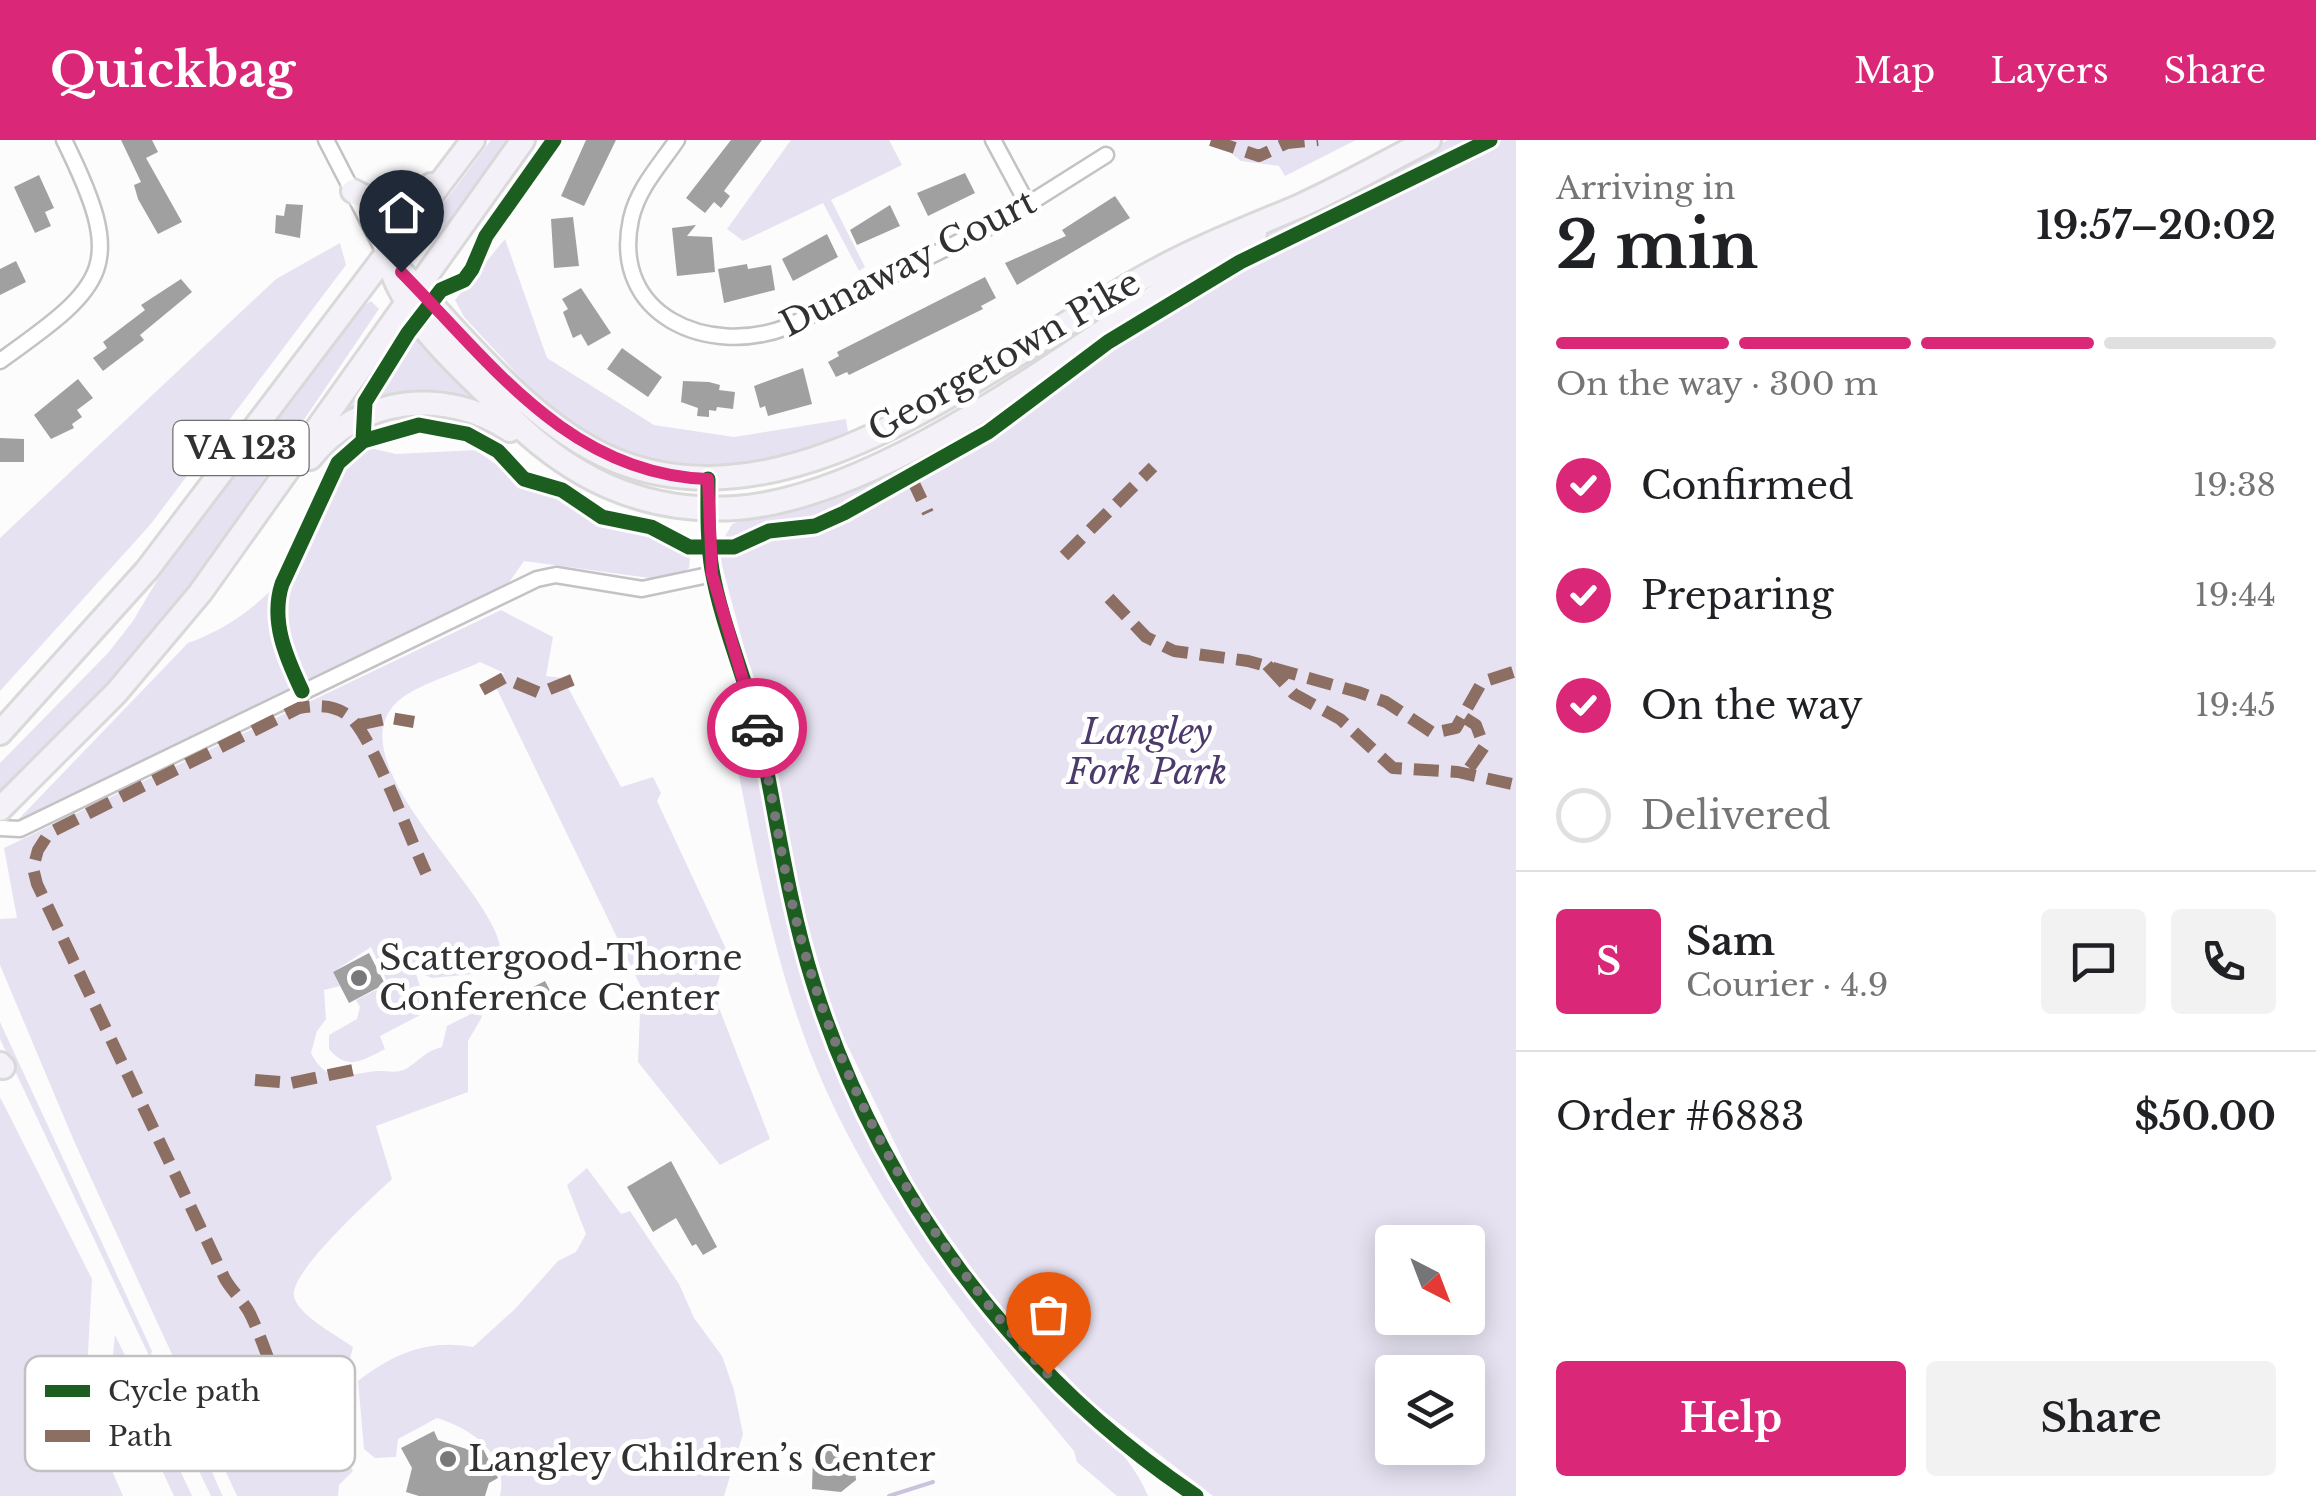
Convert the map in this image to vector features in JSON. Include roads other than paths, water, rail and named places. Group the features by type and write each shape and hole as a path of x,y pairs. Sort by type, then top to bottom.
{"main road":[{"name":"VA 123","path":"0,733 128,593 473,140"},
{"name":"VA 123","path":"0,809 134,674 230,552 524,140"},
{"name":"Georgetown Pike","path":"386,256 411,296 553,458 626,493 708,508 753,506 801,494 947,430 1300,206 1429,140"},
{"path":"353,191 380,205 401,205 456,163"},
{"name":"Georgetown Pike","path":"411,296 534,409 574,439 629,466 708,479 786,468 875,432 935,402 1156,270 1227,234 1300,206"},
{"path":"230,552 326,440 354,420 383,408 418,403 467,409 553,458"}],"street":[{"path":"0,361 73,308 99,259 100,230 94,201 64,140"},
{"path":"326,140 386,256"},
{"name":"Dunaway Court","path":"677,140 634,206 631,260 646,295 658,310 689,331 714,338 756,338 787,327 1028,205 1106,155"},
{"path":"994,140 1028,205"},
{"path":"708,479 712,574 745,678 792,906 838,1053 879,1140 937,1238 1010,1333 1120,1440 1196,1496"},
{"path":"0,828 20,829 537,579 556,575 642,589 712,574"}],"waterway":[{"path":"889,1496 933,1482"}],"place":[{"name":"Scattergood-Thorne Conference Center","path":"359,978"},
{"name":"Langley Children’s Center","path":"448,1459"}],"park label":[{"name":"Langley Fork Park","path":"1147,752"}]}
